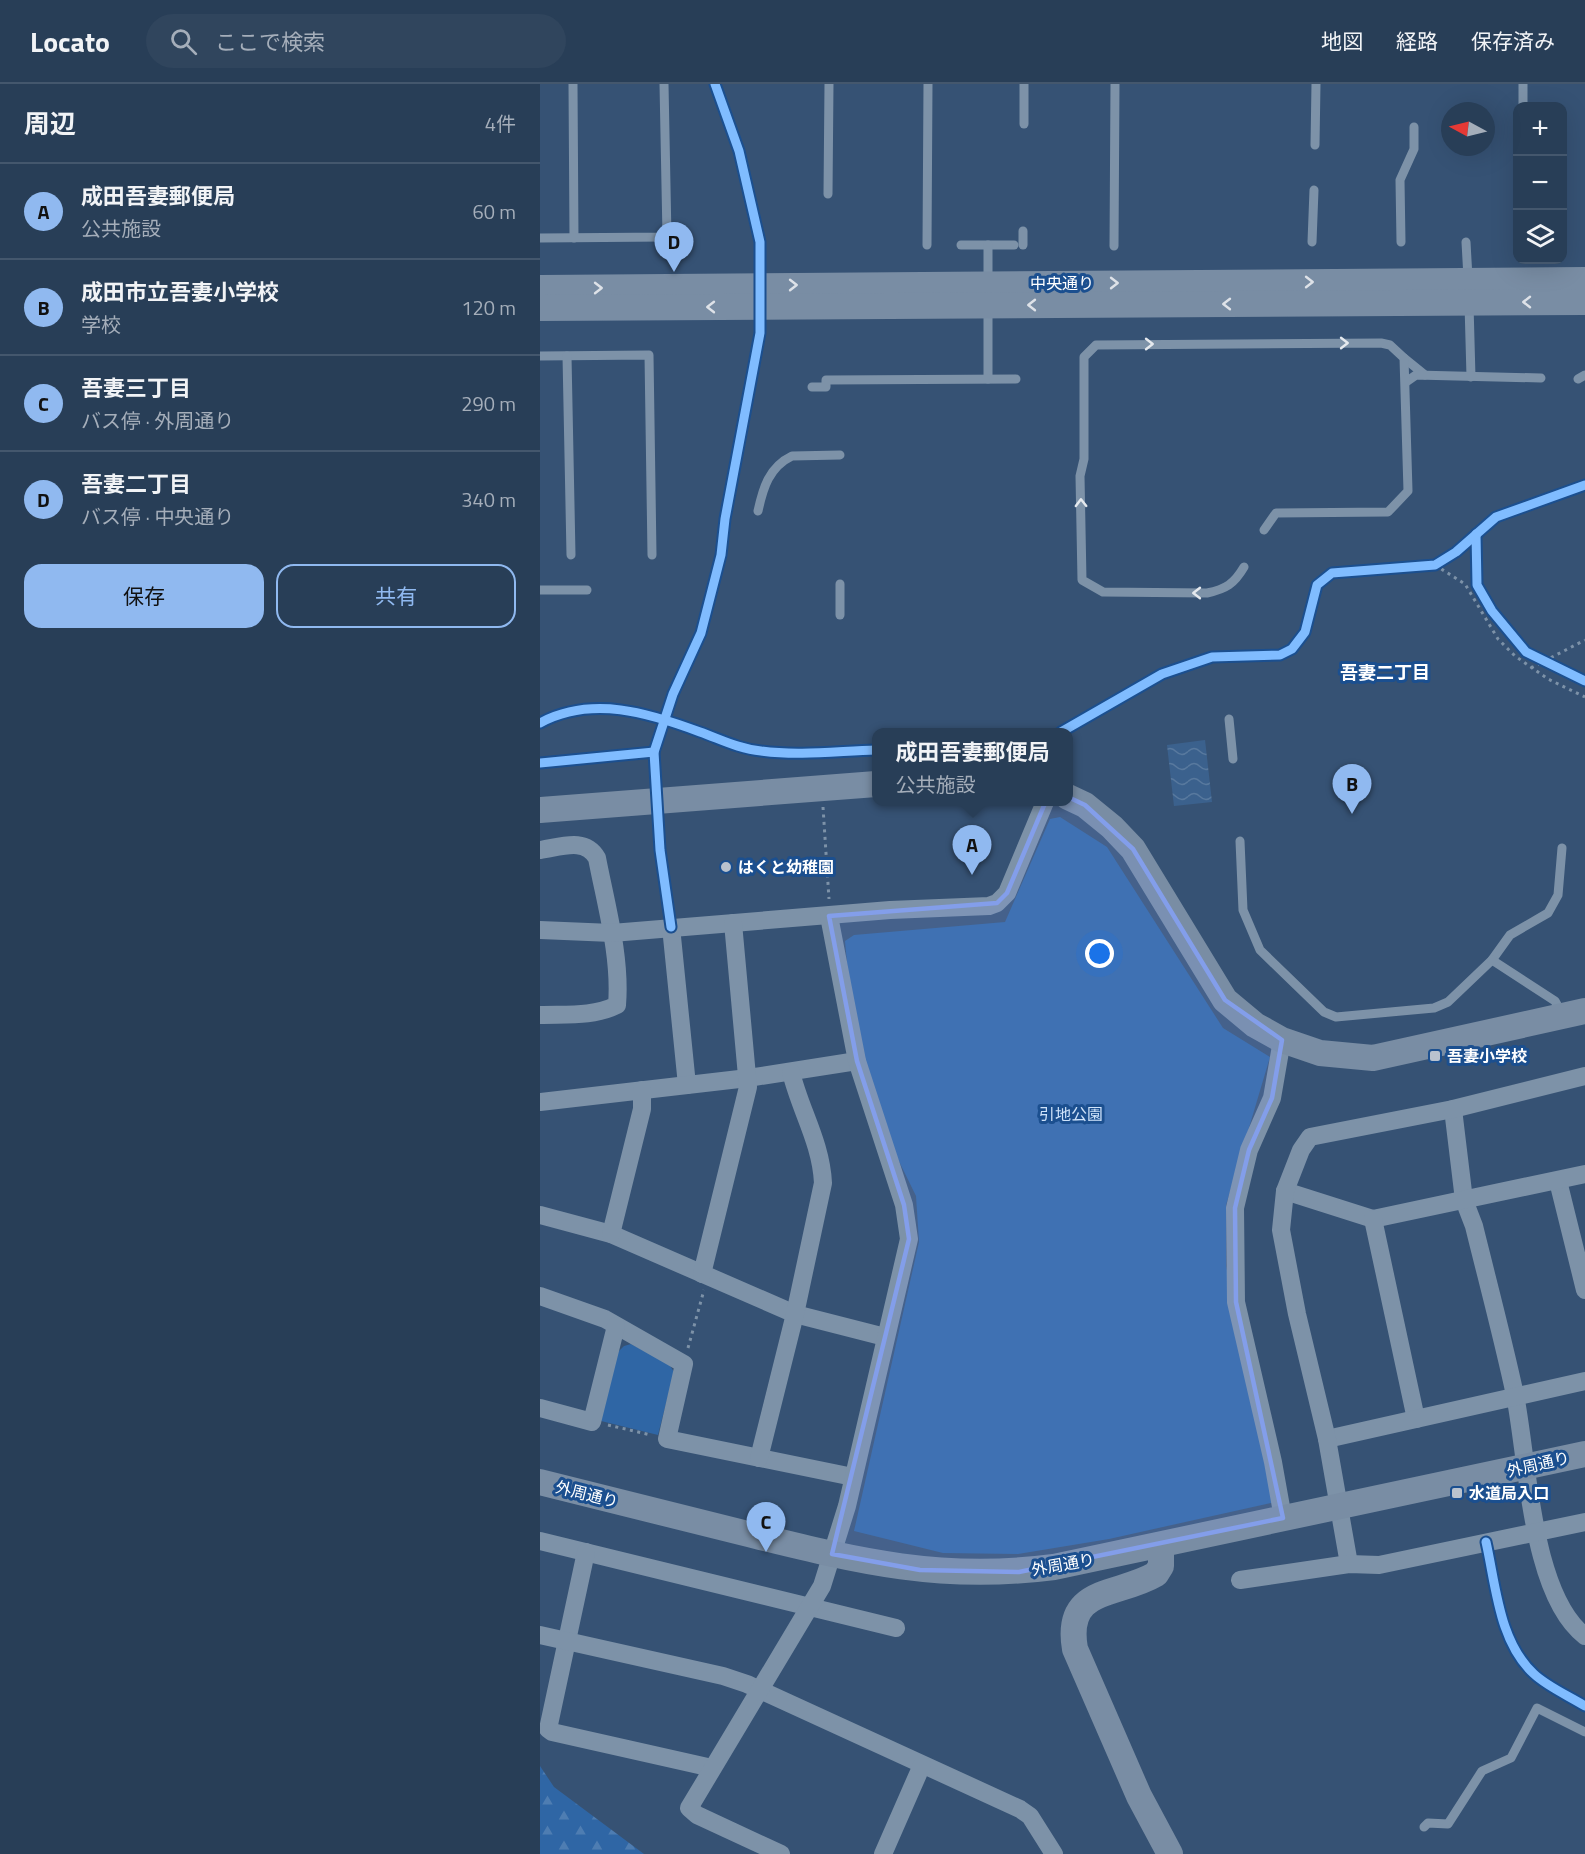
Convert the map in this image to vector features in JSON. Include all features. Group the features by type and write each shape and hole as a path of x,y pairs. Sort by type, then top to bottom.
{"street":[{"name":"中央通り","path":"1468,292 1585,280"},
{"name":"中央通り","path":"540,288 988,295 1468,292 1585,302"},
{"name":"中央通り","path":"540,308 988,295"},
{"path":"540,810 872,784"},
{"path":"1073,799 1085,805 1112,827 1133,849 1225,1000 1255,1025 1282,1040 1320,1053 1373,1058 1574,1014"},
{"path":"540,930 612,933 997,903 1007,893 1043,806"},
{"path":"540,850 584,845 591,848 597,858 612,933 617,1005 592,1013 540,1015"},
{"path":"781,1854 697,1815 689,1808 822,1586 853,1477 885,1338 907,1256 909,1239 908,1221 902,1197 856,1061 830,916"},
{"path":"705,1275 748,1078 733,923"},
{"path":"671,927 687,1085"},
{"path":"1282,1040 1272,1098 1249,1150 1235,1208 1236,1302 1273,1462 1283,1518"},
{"path":"540,1103 748,1078 856,1061"},
{"path":"759,1458 795,1314 823,1183 822,1161 790,1072"},
{"path":"1349,1564 1327,1439 1297,1314 1281,1230 1285,1191 1301,1150 1310,1137 1453,1109 1585,1076"},
{"path":"610,1234 642,1109 642,1090"},
{"path":"1453,1109 1464,1200 1474,1227 1515,1396 1536,1533 1557,1603 1564,1616 1585,1636"},
{"path":"1285,1191 1373,1219 1585,1174"},
{"path":"1558,1181 1585,1290"},
{"path":"540,1215 610,1234 795,1314 885,1338"},
{"path":"1373,1219 1416,1419"},
{"path":"540,1296 616,1326 684,1364 667,1439 853,1477"},
{"path":"540,1408 591,1422 616,1326"},
{"path":"1327,1439 1585,1381"},
{"name":"外周通り","path":"540,1482 832,1554 920,1570 985,1573 1054,1567 1585,1454"},
{"path":"1240,1580 1349,1564 1379,1565 1585,1522"},
{"path":"540,1541 811,1605 896,1628"},
{"path":"1161,1545 1161,1566 1155,1574 1086,1601 1078,1611 1073,1638 1075,1649 1139,1796 1170,1854"},
{"path":"586,1552 548,1720 548,1729 552,1732 712,1767"},
{"path":"540,1635 723,1676 761,1690 1020,1809 1030,1816 1054,1854"},
{"path":"883,1854 922,1765"}],"lane":[{"path":"573,84 574,238"},
{"path":"540,238 667,237 664,84"},
{"path":"828,84 828,194"},
{"path":"927,245 928,84"},
{"path":"1024,84 1024,124"},
{"path":"1114,246 1115,84"},
{"path":"1315,145 1316,84"},
{"path":"1523,84 1523,102"},
{"path":"1401,242 1400,180 1414,149 1414,127"},
{"path":"1312,242 1314,190"},
{"path":"961,245 1019,245 1023,231"},
{"path":"1466,242 1471,377"},
{"path":"988,245 988,379"},
{"path":"1244,567 1235,582 1222,590 1207,593 1103,592 1082,580 1080,476 1084,459 1084,357 1096,345 1381,343 1390,345 1425,375"},
{"path":"540,356 650,355 652,555"},
{"path":"567,356 571,555"},
{"path":"1264,530 1276,513 1388,512 1408,491 1404,358"},
{"path":"1406,382 1416,375 1541,378"},
{"path":"812,387 826,387 826,380 1016,379"},
{"path":"758,511 764,485 774,469 786,458 840,455"},
{"path":"840,584 840,615"},
{"path":"540,590 587,590"},
{"path":"1229,719 1233,759"},
{"path":"1240,841 1244,910 1260,950 1324,1012 1336,1017 1434,1008 1448,1002 1492,960 1510,935 1548,913 1558,895 1562,848"},
{"path":"1492,960 1574,1014"},
{"path":"1424,1827 1428,1822 1448,1824 1482,1772 1511,1758 1537,1708 1585,1732"}],"path":[{"path":"1424,567 1435,565 1449,556"},
{"path":"1435,565 1465,584 1497,639 1515,657 1548,679 1585,697"},
{"path":"1478,585 1498,618"},
{"path":"1531,668 1585,640"},
{"path":"1521,646 1526,652 1553,666"},
{"path":"823,800 830,916"},
{"path":"684,1364 705,1275"},
{"path":"591,1422 667,1439"}],"highlighted area":[{"path":"1051,789 1085,805 1133,849 1225,1000 1282,1040 1272,1098 1249,1150 1235,1208 1236,1302 1283,1518 1019,1572 920,1570 832,1554 909,1239 904,1205 857,1061 829,916 997,903 1007,893"}],"green space":[{"name":"引地公園","path":"1060,817 1107,847 1223,1028 1270,1057 1226,1205 1226,1266 1275,1502 1109,1539 1018,1554 943,1553 854,1531 919,1242 916,1196 894,1151 853,1028 845,941 854,935 1005,922 1050,819"},
{"path":"631,1344 669,1364 674,1372 658,1435 601,1421 616,1354 624,1346"},
{"path":"540,1766 554,1787 644,1854 540,1854"}],"water":[{"path":"1205,740 1212,802 1174,806 1167,745"}],"cycle path":[{"path":"671,927 660,850 654,752 673,694 701,633 721,555 725,519 760,333 760,242 739,151 715,84"},
{"path":"1068,728 1162,674 1212,657 1280,655 1292,649 1305,632 1317,585 1332,573 1435,565 1456,552 1496,517 1585,485"},
{"path":"1476,534 1477,585 1492,611 1526,652 1585,681"},
{"path":"540,723 580,710 620,710 641,713 681,725 753,750 804,753 872,750"},
{"path":"540,763 654,752"},
{"path":"1486,1542 1496,1595 1506,1630 1522,1661 1540,1679 1585,1706"}],"place":[{"name":"吾妻二丁目","path":"674,272"},
{"name":"成田市立吾妻小学校","path":"1352,814"},
{"name":"はくと幼稚園","path":"726,867"},
{"name":"成田吾妻郵便局","path":"972,875"},
{"name":"吾妻小学校","path":"1435,1056"},
{"name":"水道局入口","path":"1457,1493"},
{"name":"吾妻三丁目","path":"766,1552"}],"district":[{"name":"吾妻二丁目","path":"1385,673"}]}
